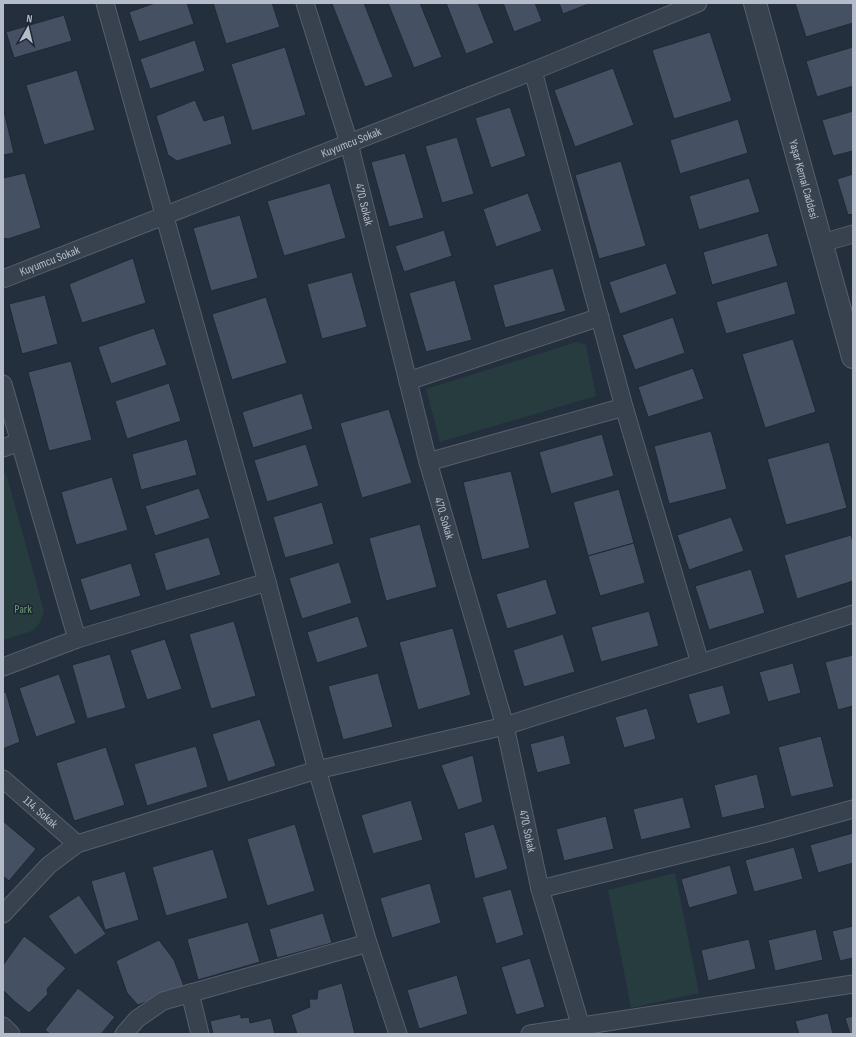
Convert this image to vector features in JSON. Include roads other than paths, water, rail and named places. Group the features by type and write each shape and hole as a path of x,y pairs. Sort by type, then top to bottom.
{"street":[{"path":"106,3 267,582 317,770 368,943 398,1034"},
{"name":"470. Sokak","path":"305,3 349,143 428,462 505,726 540,889 582,1030"},
{"name":"Kuyumcu Sokak","path":"3,279 533,71 698,3"},
{"name":"Yaşar Kemal Caddesi","path":"755,3 853,357"},
{"path":"533,71 624,407 700,663"},
{"path":"822,243 853,234"},
{"path":"408,381 600,317"},
{"path":"3,384 77,639"},
{"path":"428,462 624,407"},
{"path":"3,448 19,442"},
{"path":"3,667 77,639 267,582"},
{"path":"3,914 49,865 77,844 317,770 505,726 853,614"},
{"name":"114. Sokak","path":"3,779 77,844"},
{"path":"540,889 764,834 853,809"},
{"path":"124,1034 137,1019 163,1001 368,943"},
{"path":"530,1034 582,1030 853,984"},
{"path":"190,993 200,1034"},
{"path":"3,1026 12,1034"}],"park label":[{"name":"Park","path":"23,609"}]}
